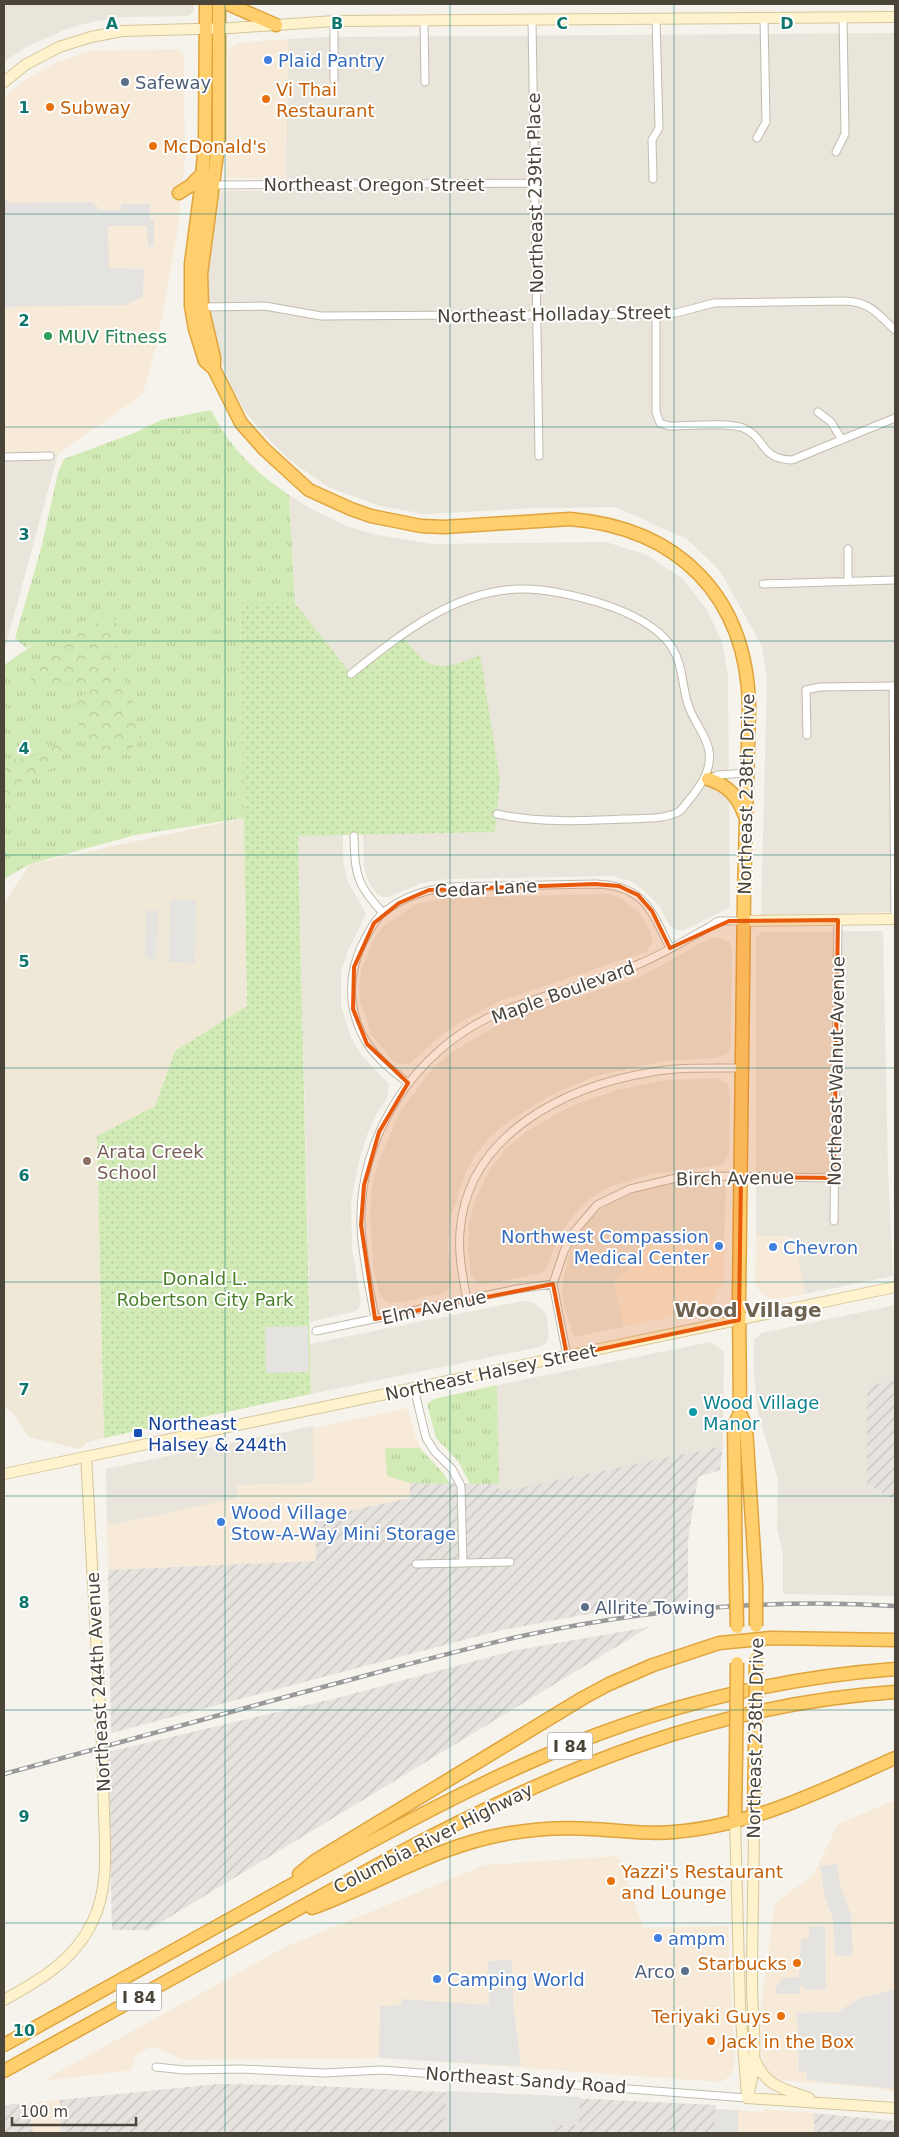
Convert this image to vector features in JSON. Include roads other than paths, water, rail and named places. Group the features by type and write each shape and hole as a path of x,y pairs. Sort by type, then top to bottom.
{"highway":[{"path":"197,307 191,264 203,173 205,141 206,4"},
{"path":"197,307 202,257 219,139 219,4"},
{"path":"228,4 276,25"},
{"path":"198,212 195,204 189,197 179,193 190,186 203,173"},
{"name":"Northeast 238th Drive","path":"197,307 214,358 214,369 241,423 264,449 309,490 351,509 397,522 421,526 452,527 549,519 590,521 628,530 669,550 708,585 731,618 743,659 749,690 739,1320 740,1413 746,1427 756,1585 754,1815"},
{"path":"706,780 726,787 736,796 746,821"},
{"name":"Northeast 238th Drive","path":"735,1820 737,1627 734,1426 740,1413"},
{"path":"271,1896 315,1861 609,1684 676,1657 719,1643 756,1640 895,1640"},
{"name":"Columbia River Highway","path":"4,2045 271,1896 459,1796 546,1755 668,1711 745,1691 834,1676 895,1669"},
{"name":"Columbia River Highway","path":"4,2071 459,1822 525,1790 593,1761 660,1738 750,1714 834,1699 895,1692"},
{"path":"274,1922 331,1902 443,1852 495,1836 560,1829 672,1833 702,1829 788,1805 895,1758"}],"main road":[{"path":"4,82 31,61 58,47 78,40 122,31 206,29 334,22 895,17"},
{"path":"744,921 895,919"},
{"name":"Northeast Halsey Street","path":"4,1474 895,1287"},
{"name":"Northeast 244th Avenue","path":"4,2000 44,1977 66,1960 86,1934 98,1908 102,1893 105,1868 103,1770 86,1457"},
{"name":"Northeast 238th Drive","path":"747,2098 752,2084 755,2058 752,1983 754,1815"},
{"name":"Northeast 238th Drive","path":"735,1820 740,2005 747,2098"},
{"path":"755,2058 759,2070 766,2080 778,2087 819,2102"},
{"name":"Northeast Sandy Road","path":"747,2098 895,2108"}],"street":[{"path":"836,152 845,134 843,17"},
{"path":"757,138 766,122 764,18"},
{"path":"653,180 652,140 659,128 656,19"},
{"name":"Northeast 239th Place","path":"532,20 539,456"},
{"path":"424,21 425,82"},
{"path":"334,22 334,79"},
{"name":"Northeast Oregon Street","path":"213,184 535,183"},
{"name":"Northeast Holladay Street","path":"197,307 265,306 320,316 656,314 676,313 714,303 858,301 867,305 895,330"},
{"path":"656,314 656,412 660,424 669,426 739,426 753,434 768,453 780,460 792,460 895,418"},
{"path":"818,412 831,422 842,440"},
{"path":"4,457 50,456"},
{"path":"848,549 848,581"},
{"path":"763,584 895,580"},
{"path":"351,674 427,617 444,607 477,596 519,589 542,590 605,605 639,620 660,634 670,644 681,665 687,702 709,750 709,766 706,780"},
{"path":"807,735 806,690 820,687 894,686 895,919"},
{"path":"497,814 563,822 654,818 675,814 706,780 718,775 747,773"},
{"path":"354,836 355,863 359,881 372,901 383,913"},
{"name":"Cedar Lane","path":"408,1083 384,1063 367,1044 353,1009 351,980 356,957 374,922 383,913 412,896 429,890 448,887 608,884 629,890 645,902 670,948"},
{"name":"Northeast Walnut Avenue","path":"834,1222 838,920"},
{"name":"Maple Boulevard","path":"375,1319 361,1225 364,1185 379,1132 387,1115 408,1083 440,1050 462,1033 495,1014 639,964 710,927 729,921 744,921"},
{"path":"467,1300 459,1246 465,1203 479,1169 501,1141 512,1131 529,1118 563,1099 605,1083 668,1070 743,1068"},
{"name":"Birch Avenue","path":"567,1356 553,1284 564,1251 574,1232 589,1212 607,1199 642,1185 680,1177 834,1178"},
{"name":"Elm Avenue","path":"316,1332 553,1284"},
{"path":"414,1388 426,1438 435,1452 452,1469 461,1486 463,1563"},
{"path":"416,1564 510,1562"},
{"name":"Northeast Sandy Road","path":"156,2067 184,2070 324,2073 382,2070 747,2098"}],"railway":[{"path":"4,1774 440,1656 568,1627 614,1619 707,1608 801,1604 895,1606"}],"place":[{"name":"Plaid Pantry","path":"268,60"},
{"name":"Safeway","path":"125,82"},
{"name":"Vi Thai Restaurant","path":"266,99"},
{"name":"Subway","path":"50,107"},
{"name":"McDonald's","path":"153,146"},
{"name":"MUV Fitness","path":"48,336"},
{"name":"Arata Creek School","path":"87,1161"},
{"name":"Northwest Compassion Medical Center","path":"719,1246"},
{"name":"Chevron","path":"773,1247"},
{"name":"Wood Village Manor","path":"693,1412"},
{"name":"Northeast Halsey & 244th","path":"138,1433"},
{"name":"Wood Village Stow-A-Way Mini Storage","path":"221,1522"},
{"name":"Allrite Towing","path":"585,1607"},
{"name":"Yazzi's Restaurant and Lounge","path":"611,1881"},
{"name":"ampm","path":"658,1938"},
{"name":"Starbucks","path":"797,1963"},
{"name":"Arco","path":"685,1971"},
{"name":"Camping World","path":"437,1979"},
{"name":"Teriyaki Guys","path":"781,2016"},
{"name":"Jack in the Box","path":"711,2041"}],"district":[{"name":"Wood Village","path":"748,1310"}],"park label":[{"name":"Donald L. Robertson City Park","path":"205,1288"}]}
